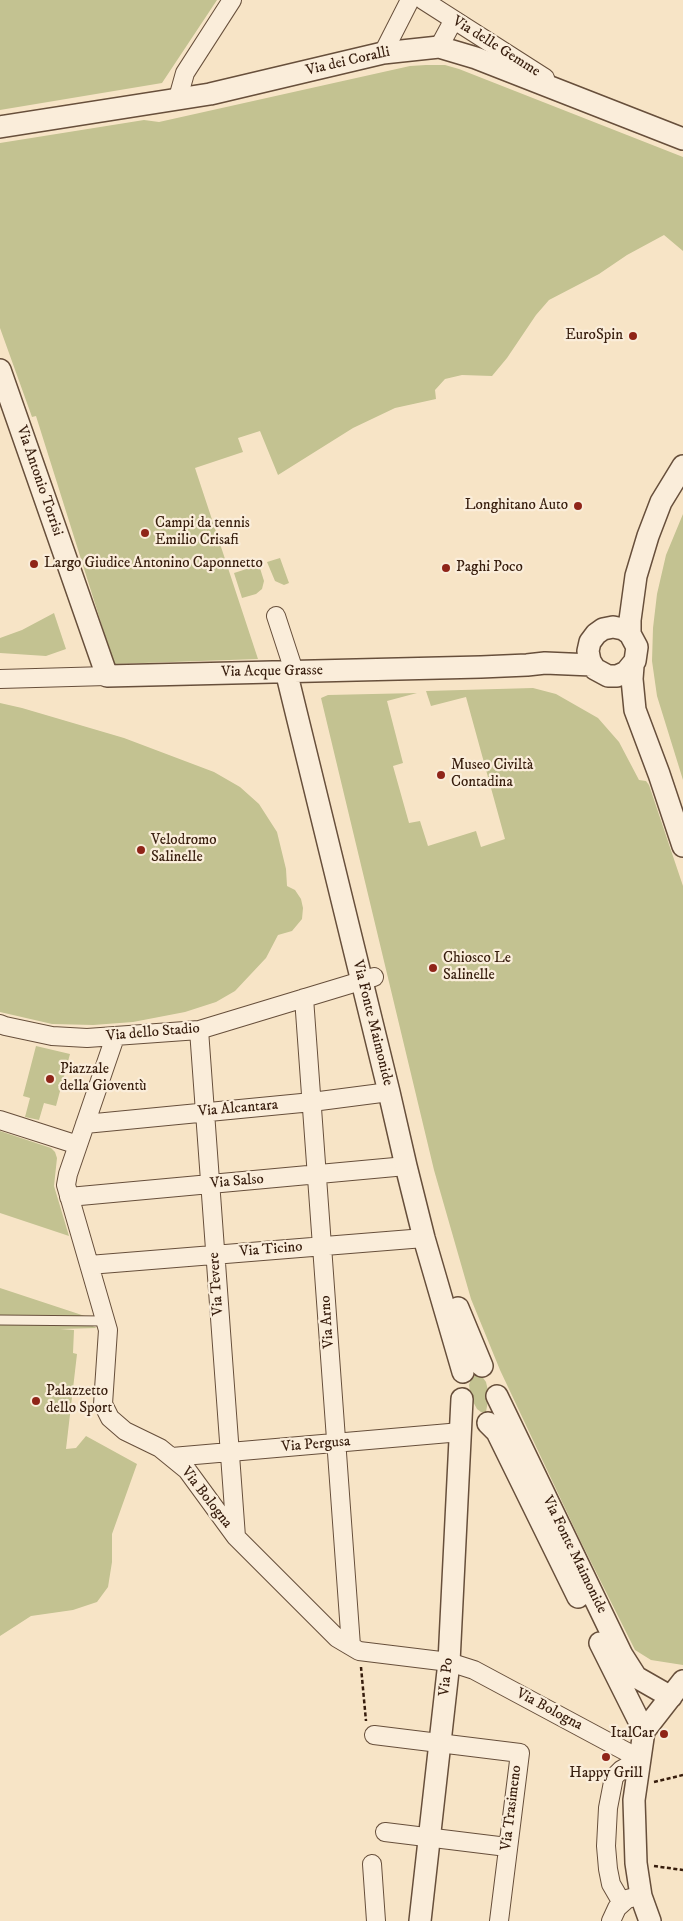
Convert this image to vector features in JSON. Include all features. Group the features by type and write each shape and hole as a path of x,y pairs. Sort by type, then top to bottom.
{"street":[{"path":"178,98 185,73 232,0"},
{"path":"383,53 410,0"},
{"name":"Via delle Gemme","path":"431,2 453,20 569,93"},
{"path":"439,47 453,20"},
{"name":"Via dei Coralli","path":"0,126 210,94 383,53 439,47 476,58 569,93 683,139"},
{"name":"Via Antonio Torrisi","path":"0,370 107,676"},
{"path":"630,634 636,576 648,536 661,502 683,466"},
{"path":"545,663 568,654 598,633 613,618 636,576"},
{"name":"Via Fonte Maimonide","path":"276,616 294,671 368,979 434,1233 459,1311 472,1369"},
{"path":"635,710 600,670 588,651 598,633 618,628 630,634 636,643 637,652 632,678 635,710 683,846"},
{"path":"545,663 622,674 633,666"},
{"name":"Via Acque Grasse","path":"0,679 481,667 545,663"},
{"name":"Via Fonte Maimonide","path":"368,979 389,1092 424,1238 472,1369"},
{"name":"Via dello Stadio","path":"2,1027 52,1036 87,1038 199,1030 368,979"},
{"name":"Via Arno","path":"304,998 337,1443 355,1648"},
{"name":"Via Tevere","path":"199,1030 236,1537"},
{"name":"Via Bologna","path":"115,1037 68,1174 66,1185 108,1330 103,1404 110,1418 125,1432 160,1448 187,1470 236,1537 337,1638 355,1648 449,1662 474,1670 640,1758"},
{"name":"Via Alcantara","path":"86,1124 312,1102 389,1092"},
{"path":"0,1120 78,1145"},
{"name":"Via Salso","path":"69,1196 406,1166"},
{"name":"Via Ticino","path":"89,1265 424,1238"},
{"path":"461,1432 484,1423 496,1413 497,1396 494,1383 472,1369 460,1385 462,1399 466,1409 484,1423"},
{"name":"Via Fonte Maimonide","path":"497,1396 622,1655 636,1677 677,1689"},
{"name":"Via Po","path":"420,1921 449,1662 462,1399"},
{"name":"Via Fonte Maimonide","path":"484,1423 497,1432 644,1731"},
{"name":"Via Pergusa","path":"172,1457 461,1432"},
{"path":"632,1900 636,1863 634,1800 644,1731 677,1689"},
{"name":"Via Trasimeno","path":"374,1735 520,1753 499,1921"},
{"path":"640,1758 621,1770 614,1777 608,1808 606,1846 611,1884 632,1900 650,1921"},
{"path":"385,1832 507,1847"},
{"path":"372,1864 376,1921"},
{"path":"611,1921 617,1908 632,1900"}],"lane":[{"path":"0,1320 105,1321"}],"path":[{"path":"355,1648 367,1729 374,1735"},
{"path":"636,1787 683,1775"},
{"path":"636,1863 683,1870"}],"shaded area":[{"path":"0,0 217,0 162,83 0,110"},
{"path":"445,65 459,69 683,157 683,251 664,235 627,255 599,274 549,300 492,376 462,375 445,379 435,390 436,399 395,408 353,428 278,475 260,431 238,438 243,452 195,468 258,659 114,664 36,416 32,417 0,328 0,143 144,120 159,122 410,66"},
{"path":"683,514 683,780 657,696 652,661 657,594 666,555"},
{"path":"280,558 289,583 284,585 275,581 267,562"},
{"path":"259,565 264,581 262,589 256,594 242,598 234,573"},
{"path":"54,613 66,649 46,656 0,653 0,638 22,630"},
{"path":"533,688 556,694 598,718 619,742 639,780 646,781 649,785 683,886 683,1665 651,1660 635,1650 580,1540 500,1370 471,1299 434,1170 321,698 328,695 417,693 387,701 403,763 393,766 409,823 420,821 428,846 476,831 481,847 505,839 466,697 431,706 426,691"},
{"name":"Velodromo Salinelle","path":"0,703 124,738 214,772 240,787 259,804 277,832 286,869 287,886 295,890 301,899 303,908 302,919 292,931 278,935 266,958 235,991 216,1002 185,1012 133,1022 93,1025 52,1024 0,1012"},
{"path":"36,1046 70,1054 56,1106 44,1103 39,1120 25,1117 30,1098 23,1096"},
{"path":"0,1131 51,1148 55,1152 57,1158 54,1186 69,1236 0,1213"},
{"path":"0,1288 94,1319 0,1317"},
{"path":"88,1324 97,1328 60,1329 74,1330 73,1353 77,1354 66,1449 76,1448 86,1436 137,1464 112,1534 112,1562 108,1587 97,1602 73,1610 31,1616 0,1636 0,1325"},
{"path":"475,1375 481,1375 486,1382 489,1395 486,1412 481,1412 477,1409 471,1398 469,1385"}],"place":[{"name":"EuroSpin","path":"633,336"},
{"name":"Longhitano Auto","path":"578,506"},
{"name":"Campi da tennis Emilio Crisafi","path":"145,533"},
{"name":"Largo Giudice Antonino Caponnetto","path":"34,564"},
{"name":"Paghi Poco","path":"446,568"},
{"name":"Museo Civiltà Contadina","path":"441,775"},
{"name":"Velodromo Salinelle","path":"141,850"},
{"name":"Chiosco Le Salinelle","path":"433,968"},
{"name":"Piazzale della Gioventù","path":"50,1079"},
{"name":"Palazzetto dello Sport","path":"36,1401"},
{"name":"ItalCar","path":"664,1734"},
{"name":"Happy Grill","path":"606,1757"}]}
